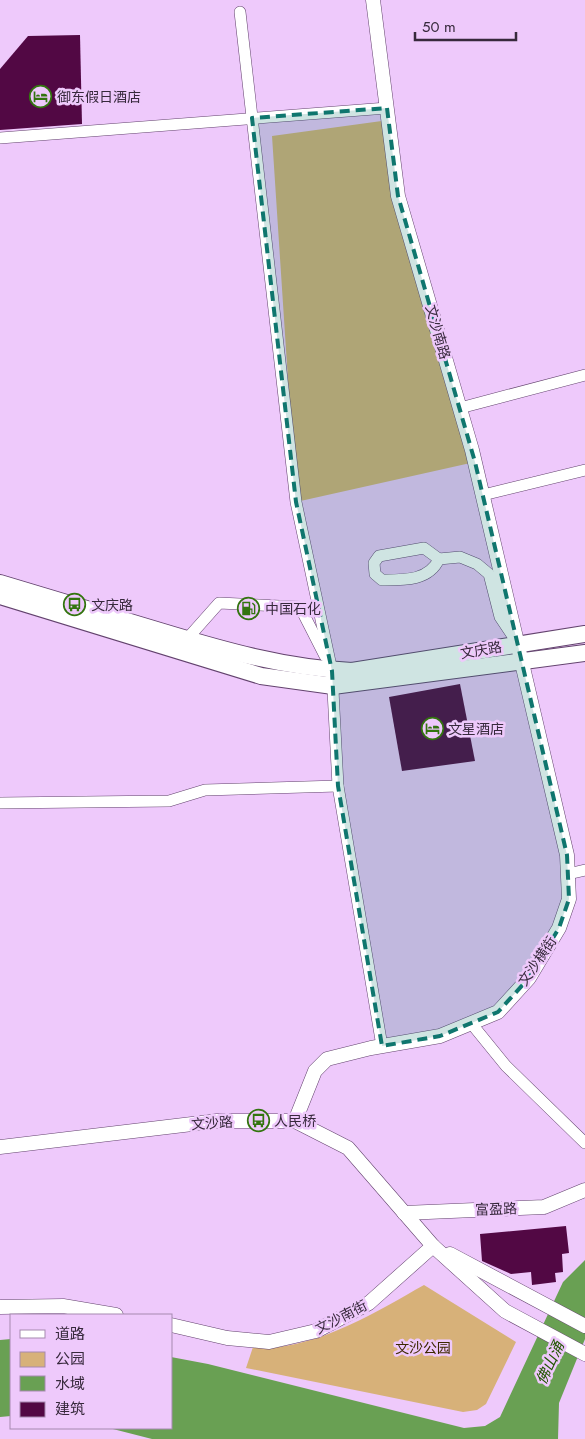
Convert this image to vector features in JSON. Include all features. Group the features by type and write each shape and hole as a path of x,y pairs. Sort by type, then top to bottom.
{"main road":[{"name":"文庆路","path":"0,583 239,655 305,668 333,678 352,672 585,634"},
{"name":"文庆路","path":"0,596 261,676 333,678 522,661 585,653"}],"street":[{"name":"文沙南路","path":"373,0 398,196 460,408 483,495 522,661"},
{"path":"240,12 296,502 333,678 338,786 382,1046"},
{"path":"0,138 387,108"},
{"path":"460,408 585,375"},
{"path":"483,495 585,470"},
{"path":"438,559 434,568 427,575 382,580 374,574 374,562 379,556 424,548 438,559 460,557 477,564 489,574 500,618 518,644"},
{"path":"187,639 219,603 300,607 333,678"},
{"name":"文沙横街","path":"295,1121 315,1071 327,1059 382,1046 440,1036 498,1012 529,978 559,928 569,899 568,854 522,661"},
{"path":"0,803 169,801 205,790 338,786"},
{"path":"568,874 585,870"},
{"path":"471,1023 506,1066 585,1143"},
{"name":"文沙路","path":"0,1147 217,1121 295,1121 348,1148 433,1246 505,1311 585,1354"},
{"name":"富盈路","path":"404,1213 544,1207 585,1190"},
{"name":"文沙路","path":"433,1246 585,1326"},
{"name":"文沙南街","path":"172,1325 228,1338 269,1342 316,1331 369,1303 433,1246"},
{"path":"0,1307 63,1306 110,1314"}],"highlighted area":[{"path":"387,108 398,196 475,462 567,855 569,899 559,928 529,978 498,1012 440,1036 382,1046 338,786 332,671 296,502 252,118"}],"green space":[{"path":"389,120 398,196 475,462 296,502 272,136"},
{"name":"文沙公园","path":"424,1285 516,1342 486,1404 477,1410 463,1412 246,1368 253,1347 297,1344 319,1337 364,1318"}],"water":[{"name":"佛山涌","path":"585,1260 585,1339 559,1403 558,1439 152,1439 113,1429 172,1429 172,1357 208,1364 464,1428 485,1426 500,1417 563,1282"},
{"path":"10,1339 10,1416 0,1417 0,1340"}],"building":[{"name":"御东假日酒店","path":"80,35 82,124 0,130 0,69 28,36"},
{"name":"文星酒店","path":"460,684 475,761 402,771 389,697"},
{"path":"566,1226 569,1253 562,1254 563,1272 555,1273 556,1282 532,1285 531,1272 511,1274 482,1261 480,1234"}],"place":[{"name":"御东假日酒店","path":"41,97"},
{"name":"文庆路","path":"75,605"},
{"name":"中国石化","path":"249,609"},
{"name":"文星酒店","path":"432,729"},
{"name":"人民桥","path":"258,1121"}]}
